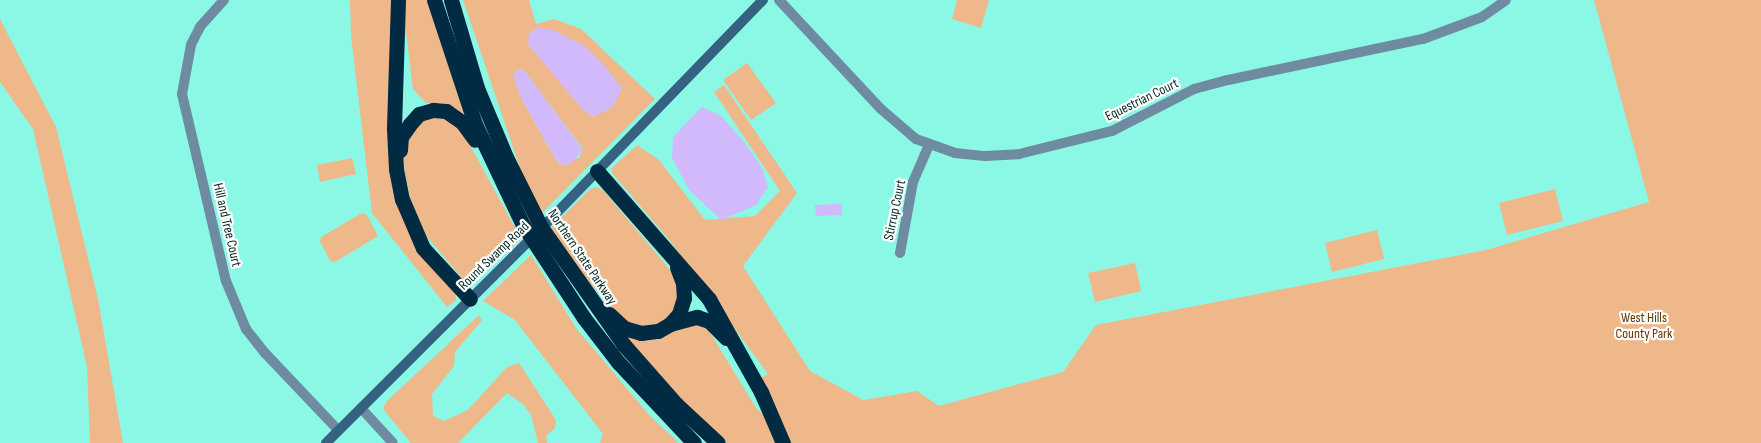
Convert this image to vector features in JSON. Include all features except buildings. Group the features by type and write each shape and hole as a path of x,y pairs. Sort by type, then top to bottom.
{"highway":[{"path":"398,0 394,129 396,169 402,199 423,248 470,299"},
{"name":"Northern State Parkway","path":"434,0 451,61 494,169 523,225 550,256 618,362 694,443"},
{"name":"Northern State Parkway","path":"451,0 477,88 531,208 550,256 569,271 650,377 718,443"},
{"path":"470,299 428,245 415,221 401,169 401,137 419,114 446,110 462,122 494,169"},
{"path":"597,171 709,299 744,358 783,443"},
{"path":"663,245 680,274 684,291 682,306 670,324"},
{"path":"569,271 624,328 649,333 686,318 709,321 744,358"}],"street":[{"name":"Hill and Tree Court","path":"224,0 200,27 192,44 182,94 226,281 246,328 260,347 338,430"},
{"name":"Round Swamp Road","path":"326,443 764,0"},
{"name":"Equestrian Court","path":"778,0 881,109 929,146 955,153 985,156 1019,154 1112,131 1194,90 1423,39 1482,16 1506,0"},
{"name":"Stirrup Court","path":"900,253 913,182 929,146"},
{"path":"361,408 393,443"}],"green space":[{"path":"350,0 393,0 397,197 456,293 456,300 447,307 372,213 351,36"},
{"path":"402,0 427,0 465,117 425,102 413,89"},
{"path":"463,0 529,0 536,24 554,19 581,29 655,99 542,213 524,180","holes":["527,43 622,88 593,117","523,69 583,149 579,158 560,164 556,160 521,98"]},
{"path":"957,0 989,0 981,28 952,19"},
{"name":"West Hills County Park","path":"1594,0 1761,0 1761,443 787,443 758,379 768,374 671,242 612,173 612,168 637,145 659,160 705,220 755,216 780,191 714,92 724,85 797,193 743,266 810,371 863,400 917,391 939,406 1063,372 1096,325 1486,250 1649,202"},
{"path":"0,19 56,127 98,299 123,443 90,443 87,367 33,129 0,82"},
{"path":"747,63 776,103 751,120 723,80"},
{"path":"439,116 459,125 521,239 472,283 465,282 423,232 412,206 405,174 402,146 416,122"},
{"path":"352,158 356,174 320,182 317,165"},
{"path":"596,187 603,190 677,278 681,296 673,317 659,327 627,325 573,264 551,228 589,190"},
{"path":"1555,189 1563,221 1507,235 1499,203"},
{"path":"362,213 367,215 378,236 335,262 330,261 320,241 321,237"},
{"path":"1377,230 1384,259 1332,272 1325,243"},
{"path":"531,255 576,328 650,416 679,443 600,443 603,434 515,320 483,301"},
{"path":"1135,263 1141,291 1095,302 1088,273"},
{"path":"479,315 482,320 455,352 454,366 432,394 433,416 444,421 468,410 507,367 519,363 556,420 555,428 546,436 547,443 538,443 531,415 523,404 507,393 458,443 411,443 383,409 387,401"},
{"path":"700,324 708,329 756,408 768,419 779,443 727,443 693,412 626,337 678,325"}],"shaded area":[{"path":"537,28 551,29 585,46 604,65 622,88 613,107 593,117 582,109 527,43 530,32"},
{"path":"523,69 583,150 572,163 565,166 556,160 521,98 513,76 516,70"},
{"path":"702,107 721,116 745,143 762,168 768,187 756,205 721,220 689,190 672,158 673,137"},
{"path":"842,204 842,215 816,216 815,205"}]}
